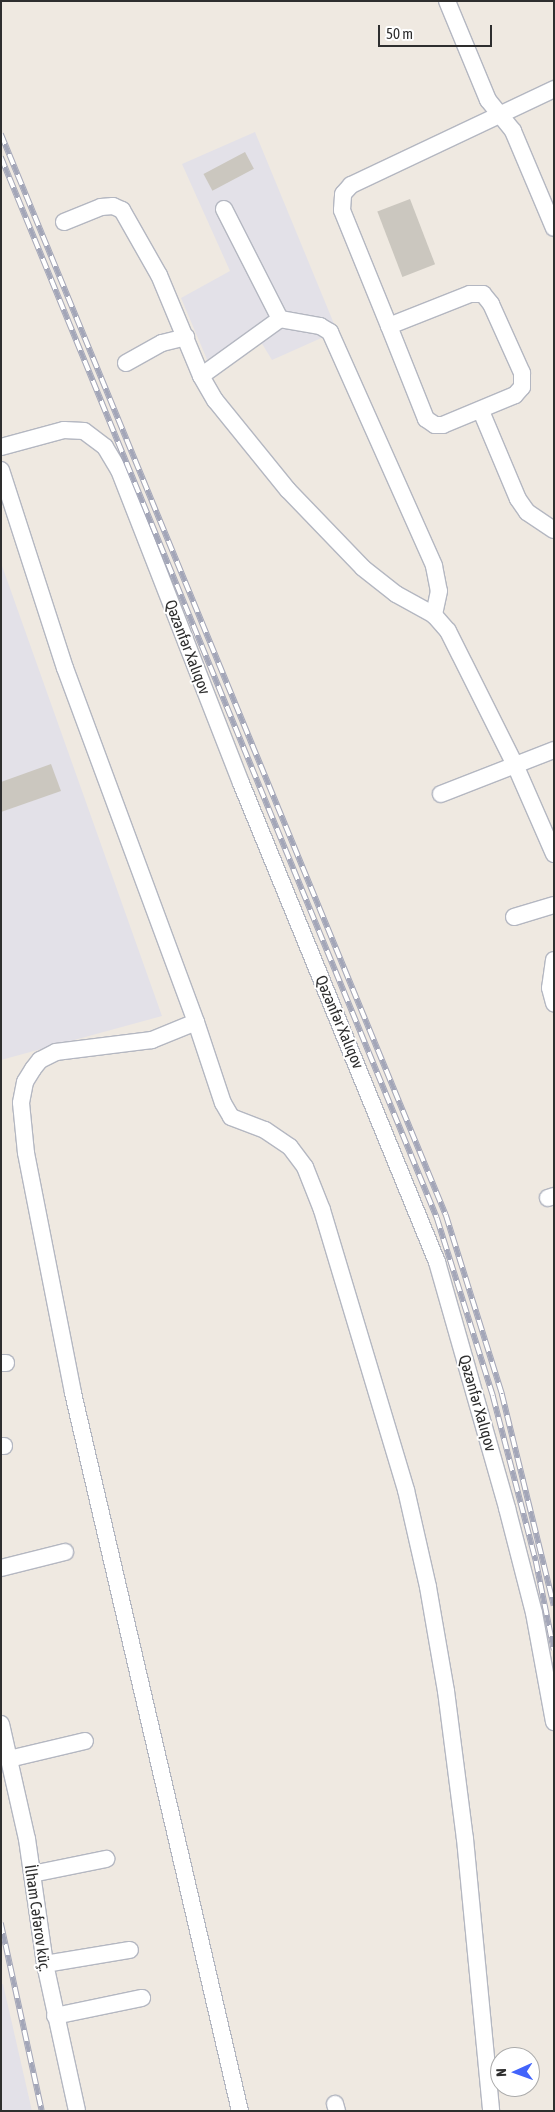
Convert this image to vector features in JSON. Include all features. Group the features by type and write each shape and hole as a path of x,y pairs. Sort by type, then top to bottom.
{"street":[{"path":"446,1 488,100 513,131 554,228"},
{"path":"389,326 470,294 483,294 490,304 522,373 522,387 515,395 481,411 443,425 435,425 426,418 342,210 343,194 350,185 499,113 554,89"},
{"path":"64,222 101,207 113,206 122,210 159,275 201,376 215,400 309,513 386,587 434,615 453,640 516,766 554,854"},
{"path":"224,209 280,319"},
{"path":"201,376 280,319 320,326 330,332 434,566 439,591 434,615"},
{"path":"126,363 162,343 186,337"},
{"path":"481,411 518,499 527,512 554,530"},
{"name":"Qəzənfər Xalıqov","path":"1,447 64,430 84,431 105,447 120,470 240,783 436,1262 534,1613 554,1722"},
{"path":"1,470 65,668 196,1022 223,1104 231,1117 265,1130 290,1147 305,1167 322,1210 406,1490 428,1587 446,1691 465,1839 490,2111"},
{"path":"441,794 554,750"},
{"path":"514,917 554,905"},
{"path":"554,960 550,988 554,1003"},
{"path":"196,1022 152,1040 56,1052 40,1060 33,1069 25,1082 21,1103 26,1152 73,1393 240,2111"},
{"path":"1,1568 66,1552"},
{"name":"İlham Cəfərov küç.","path":"1,1724 32,1874 44,1964 77,2111"},
{"path":"9,1759 85,1741"},
{"path":"32,1874 106,1859"},
{"path":"44,1964 130,1950"},
{"path":"55,2016 142,1998"}],"shaded area":[{"path":"255,132 337,331 272,360 261,342 214,376 181,298 230,271 182,164"},
{"path":"1,563 162,1016 1,1060"},
{"path":"1,1984 3,1984 32,2111 1,2111"}],"building":[{"path":"245,152 254,169 212,191 204,174"},
{"path":"410,199 435,264 402,277 377,212"},
{"path":"51,764 61,791 1,812 1,782"}],"railway":[{"path":"1,134 446,1215 502,1394 554,1606"},
{"path":"1,157 437,1218 493,1396 536,1561 554,1650"},
{"path":"1,1923 42,2111"}]}
